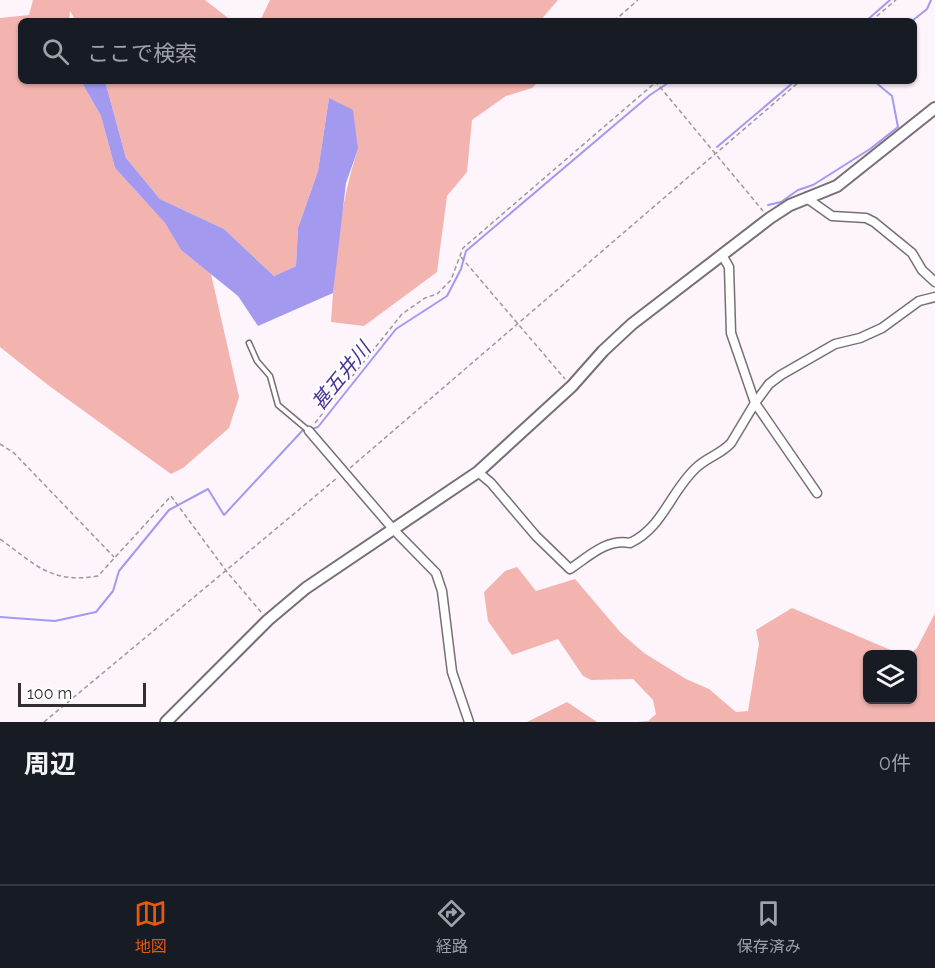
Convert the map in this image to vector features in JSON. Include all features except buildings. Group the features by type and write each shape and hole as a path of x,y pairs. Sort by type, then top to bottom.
{"street":[{"path":"165,722 268,620 306,588 478,472 572,386 603,351 632,324 770,218 790,205 837,186 935,108"},
{"path":"808,199 832,216 866,218 874,222 912,253 922,270 935,282"},
{"path":"722,255 729,267 732,333 755,403 817,493"},
{"path":"478,472 491,483 536,536 570,568 609,543 618,541 630,543 649,531 696,468 724,451 731,443 769,384 794,366 835,344 860,338 882,328 919,301 935,297"},
{"path":"309,431 393,529 436,573 442,591 452,672 469,722"}],"lane":[{"path":"249,343 257,362 270,376 278,405 309,431"}],"path":[{"path":"617,18 638,0"},
{"path":"875,18 896,0"},
{"path":"309,431 332,399 402,314 425,298 437,294 451,280 463,248 654,84"},
{"path":"658,84 770,218"},
{"path":"44,722 345,472 796,84"},
{"path":"460,256 572,386"},
{"path":"0,444 14,453 115,558"},
{"path":"0,539 42,569 60,577 98,576 171,496 227,572 268,620"}],"shaded area":[{"path":"33,0 205,0 228,18 74,18 70,11 69,18 18,18 18,84 83,84 101,116 115,168 165,223 181,250 211,274 239,397 229,428 183,468 171,474 48,385 0,347 0,18 29,15"},
{"path":"270,0 558,0 543,18 261,18"},
{"path":"83,84 106,84 126,158 160,199 224,229 274,276 296,266 298,228 318,171 329,98 353,110 358,149 346,183 333,293 258,326 238,296 181,250 165,223 115,168 101,116"},
{"path":"106,84 536,84 532,88 506,96 472,120 467,172 447,196 437,272 364,326 331,322 342,213 358,149 329,98 318,171 298,228 296,266 274,276 224,229 160,199 126,158"},
{"path":"517,567 536,591 575,579 621,633 644,653 686,679 709,689 736,712 748,711 759,644 756,630 792,608 891,650 863,650 863,704 917,704 917,650 915,650 935,613 935,722 637,722 648,721 656,714 653,700 633,679 591,680 583,676 558,639 512,655 488,621 484,592 505,571"},
{"path":"567,702 597,722 527,722"}],"waterway":[{"path":"869,18 890,0"},
{"path":"916,18 927,9 931,0"},
{"name":"甚五井川","path":"312,429 318,427 396,329 447,296 461,269 466,251 650,95 666,84"},
{"path":"717,147 791,84"},
{"path":"768,205 781,202 798,190 813,185 870,149 898,127 892,96 878,84"},
{"name":"甚五井川","path":"0,617 55,621 96,612 113,591 119,571 169,510 208,489 224,515 302,431 306,430"}]}
